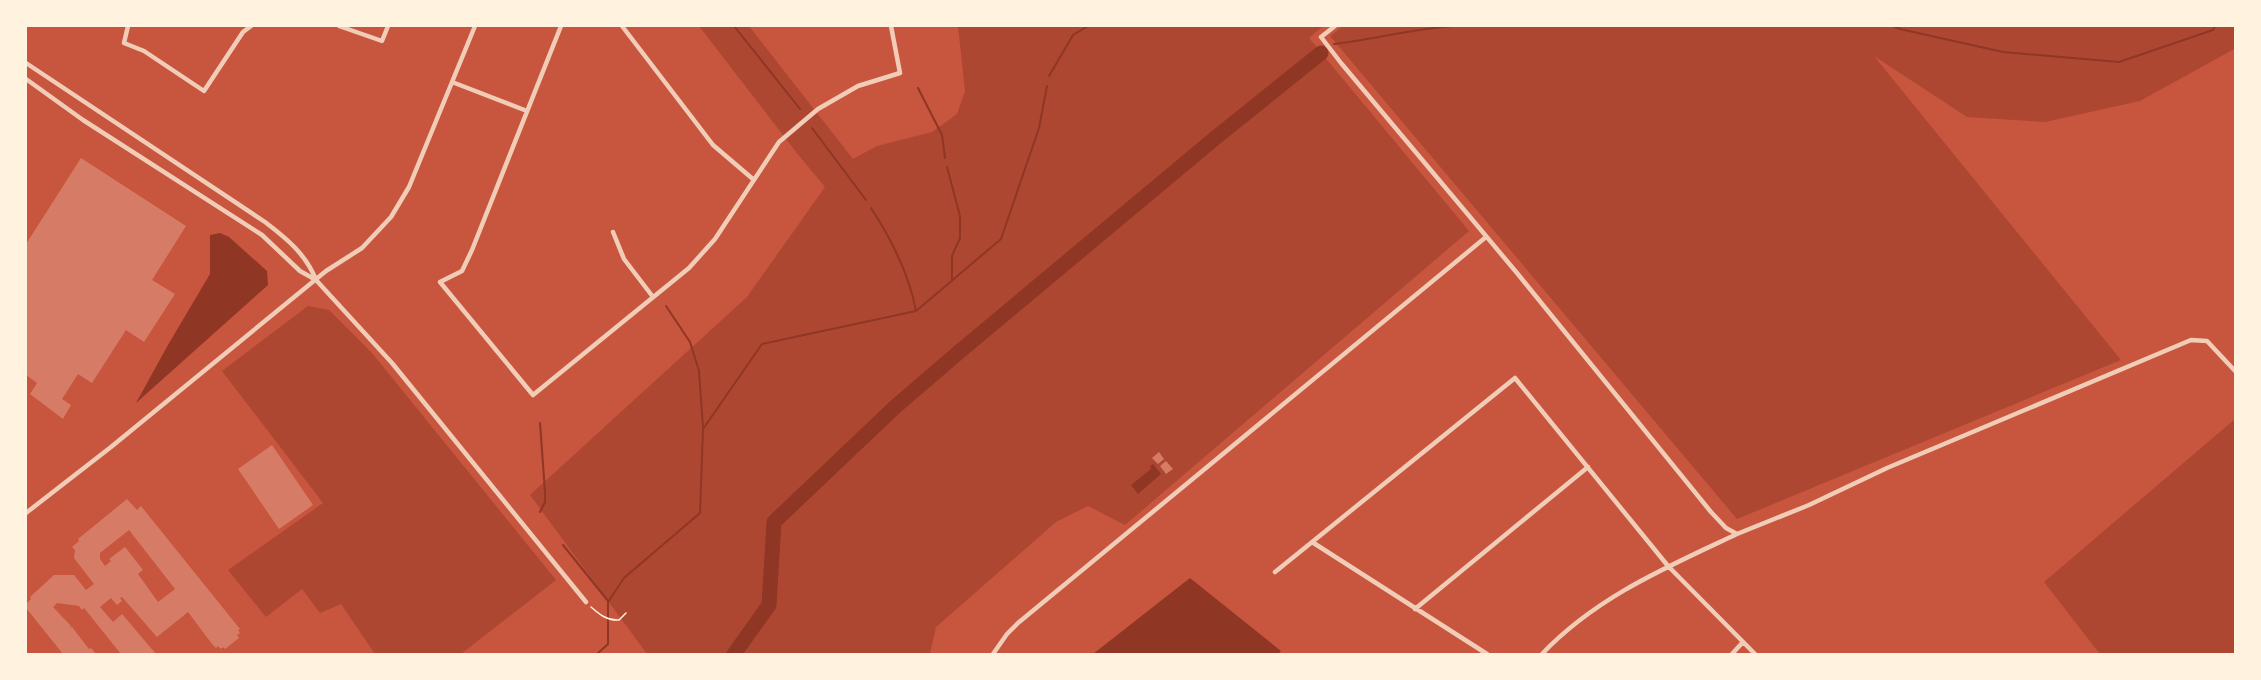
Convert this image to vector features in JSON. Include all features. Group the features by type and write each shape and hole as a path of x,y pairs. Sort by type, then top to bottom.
{"street":[{"path":"128,26 124,43 144,51 204,91 243,32 251,26"},
{"path":"339,26 382,41 388,26"},
{"path":"26,513 105,452 316,279 362,248 392,217 408,187 475,26"},
{"path":"561,26 462,271 440,282 533,395 689,268 715,239 779,142 818,109 858,86 900,73 891,26"},
{"path":"622,26 713,146 754,180"},
{"path":"1335,26 1321,37 1711,512 1726,528 1737,534"},
{"path":"26,63 286,238 310,264 316,279 392,363 586,602"},
{"path":"26,79 83,120 262,235 300,271 316,279"},
{"path":"452,82 527,111"},
{"path":"613,232 624,259 653,297"},
{"path":"993,654 1018,623 1486,237"},
{"path":"1542,654 1560,636 1604,603 1668,566 1737,534 1809,505 1887,468 2191,340 2207,341 2214,346 2235,372"},
{"path":"1275,572 1515,378 1668,566 1755,654"},
{"path":"1415,609 1588,467"},
{"path":"1312,542 1487,654"},
{"path":"1732,654 1743,642"}],"path":[{"path":"586,602 599,614 613,621 619,621 626,614"}],"shaded area":[{"path":"699,26 749,26 853,159 877,146 932,132 957,114 965,91 958,26 1323,26 1309,38 1469,231 1125,525 1088,506 1056,522 936,627 930,654 647,654 530,495 747,297 825,187"},
{"path":"1343,26 2235,26 2236,48 2140,101 2045,122 1967,117 1874,56 2121,360 1737,519 1330,36"},
{"path":"220,233 229,237 267,271 268,285 136,403 210,274 210,235"},
{"path":"308,306 329,310 372,353 556,580 461,654 375,654 341,604 320,613 302,589 266,617 228,570 323,503 222,371"},
{"path":"2235,419 2235,654 2100,654 2044,582"},
{"path":"1153,464 1161,474 1138,494 1131,485 1151,469 1150,466"},
{"path":"1190,578 1281,651 1278,654 1093,654"}],"building":[{"path":"81,158 186,226 152,280 175,294 144,342 126,330 92,383 78,374 62,399 71,405 63,419 30,394 37,383 26,375 26,244"},
{"path":"272,445 313,505 279,529 238,469"},
{"path":"1159,452 1164,459 1158,464 1152,458"},
{"path":"1166,461 1173,469 1166,474 1160,466"},
{"path":"127,499 137,510 141,506 240,629 237,635 239,638 225,649 218,646 216,648 188,612 157,637 122,597 120,598 122,601 117,605 111,598 100,607 113,622 122,614 156,654 121,654 84,608 82,610 79,606 57,603 53,607 71,626 69,628 72,627 89,649 91,648 96,654 63,654 26,608 26,604 31,599 30,597 54,575 74,575 86,590 94,584 74,558 75,550 72,547 79,541 78,539","holes":["129,530 175,589 158,602 138,574 143,570 125,547 109,559 111,561 105,566 100,559 100,553"]}],"waterway":[{"path":"734,26 800,109"},
{"path":"1049,76 1073,35 1088,26"},
{"path":"1334,44 1453,26"},
{"path":"1893,26 2003,52 2119,62 2213,30 2215,26"},
{"path":"734,654 769,605 774,522 895,407 959,352 1214,139 1321,53"},
{"path":"597,654 608,644 608,602 624,578 700,513 703,429 762,344 916,311 1001,239 1039,128 1047,86"},
{"path":"918,88 942,135 945,158"},
{"path":"812,128 866,200"},
{"path":"947,167 960,216 960,238 952,256 952,281"},
{"path":"871,208 899,258 916,311"},
{"path":"666,306 690,342 699,371 703,427"},
{"path":"540,423 545,492 545,502 540,512"},
{"path":"563,545 608,601"}]}
